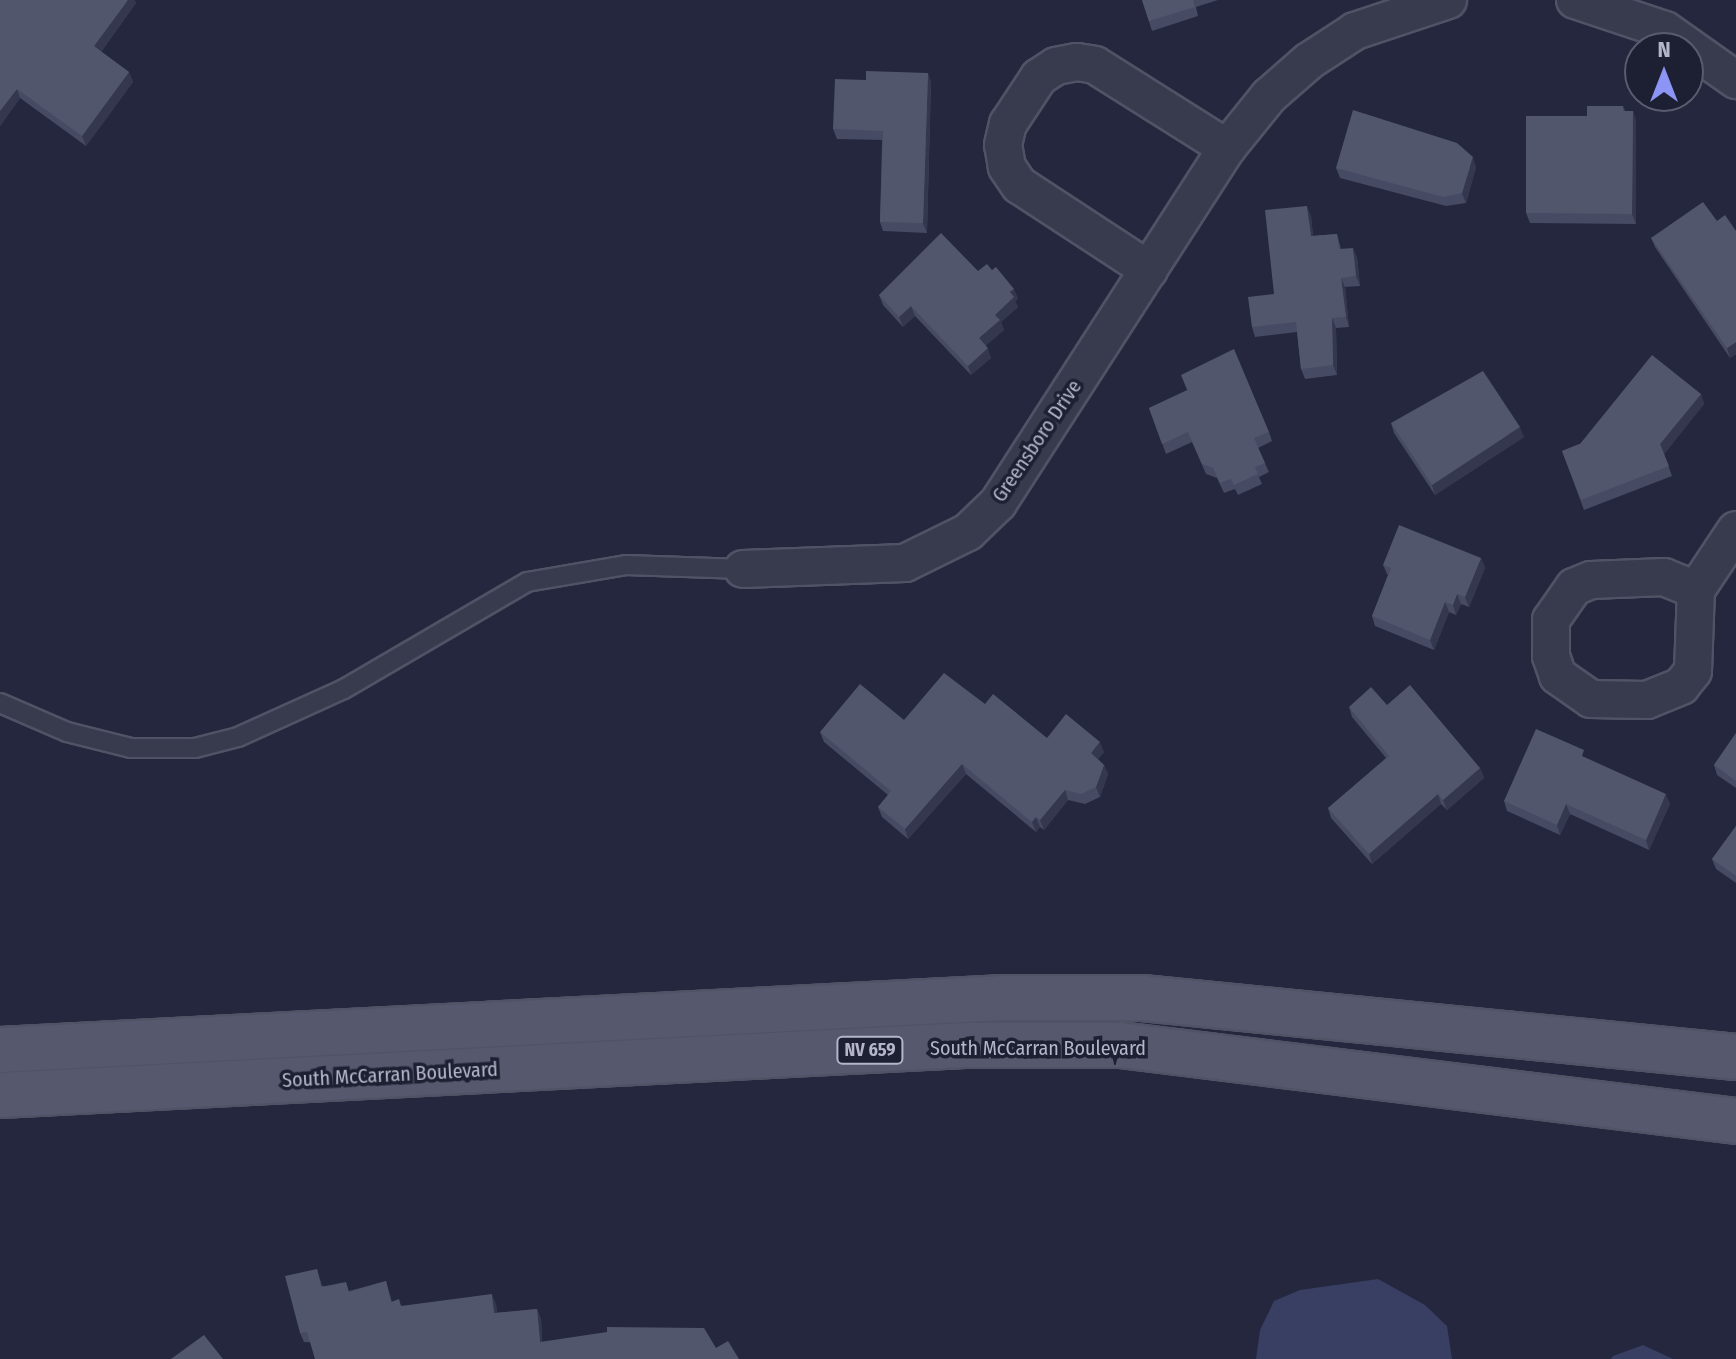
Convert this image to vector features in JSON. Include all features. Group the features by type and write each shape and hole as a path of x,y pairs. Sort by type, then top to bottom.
{"main road":[{"path":"0,1050 987,998 1142,998 1736,1057"},
{"name":"South McCarran Boulevard","path":"0,1095 965,1045 1120,1045 1736,1121"}],"street":[{"name":"Greensboro Drive","path":"743,569 866,568 905,563 968,532 998,503 1227,148 1269,96 1309,61 1355,31 1448,0"},
{"path":"1575,0 1665,30 1736,80"},
{"path":"1149,270 1019,185 1007,167 1003,145 1008,124 1039,77 1056,66 1077,62 1095,65 1227,148"},
{"path":"1696,590 1664,577 1591,580 1574,587 1551,620 1551,656 1558,676 1591,699 1647,700 1681,686 1693,671 1696,590 1736,530"}],"lane":[{"path":"0,703 67,732 131,748 195,748 238,737 344,689 527,582 626,565 743,569"}],"water":[{"path":"1378,1279 1425,1305 1447,1326 1452,1359 1256,1359 1260,1330 1274,1301 1300,1290"},
{"path":"1643,1345 1673,1359 1611,1359 1613,1356"}],"building":[{"path":"0,0 128,0 94,46 129,72 82,136 17,89 0,111"},
{"path":"1142,0 1193,0 1195,7 1149,21"},
{"path":"866,71 928,73 923,223 880,222 883,131 833,129 835,79 866,80"},
{"path":"1587,106 1623,106 1624,112 1633,112 1632,214 1526,213 1526,116 1587,116"},
{"path":"1353,110 1457,143 1473,157 1462,193 1443,197 1336,168"},
{"path":"1703,202 1717,221 1725,215 1736,231 1736,342 1727,348 1651,238"},
{"path":"1307,206 1311,236 1337,234 1339,249 1353,248 1356,276 1341,278 1346,317 1332,318 1333,365 1301,369 1296,322 1252,327 1248,297 1274,294 1265,210"},
{"path":"941,233 978,271 987,264 992,270 996,267 1014,289 1010,292 1014,297 995,315 1000,320 979,338 988,348 968,366 911,306 899,317 879,295"},
{"path":"1234,349 1269,432 1254,438 1265,463 1255,467 1258,474 1234,485 1231,479 1220,483 1213,468 1202,464 1188,432 1162,444 1149,408 1188,390 1181,375"},
{"path":"1652,355 1701,394 1660,444 1669,466 1581,500 1562,451 1580,444"},
{"path":"1483,371 1520,427 1432,485 1391,423"},
{"path":"1399,525 1481,558 1465,597 1457,594 1453,605 1445,602 1430,640 1372,616 1391,568 1383,565"},
{"path":"944,673 985,704 993,694 1047,738 1066,714 1100,742 1091,753 1104,765 1096,787 1081,794 1065,790 1040,820 1036,817 1032,822 962,764 905,829 878,807 891,791 820,732 860,684 904,720"},
{"path":"1410,685 1480,768 1443,800 1438,794 1369,854 1328,808 1389,756 1349,707 1371,687 1387,705"},
{"path":"1536,729 1584,750 1582,756 1666,794 1646,840 1566,804 1557,825 1504,801"},
{"path":"1736,733 1736,781 1714,765"},
{"path":"1736,826 1736,876 1712,859"},
{"path":"317,1269 321,1287 346,1282 349,1292 386,1281 391,1302 399,1299 401,1306 492,1294 494,1313 537,1309 540,1342 607,1332 607,1327 704,1328 716,1348 728,1341 739,1359 315,1359 307,1332 300,1333 285,1276"},
{"path":"204,1335 223,1359 171,1359"}]}
